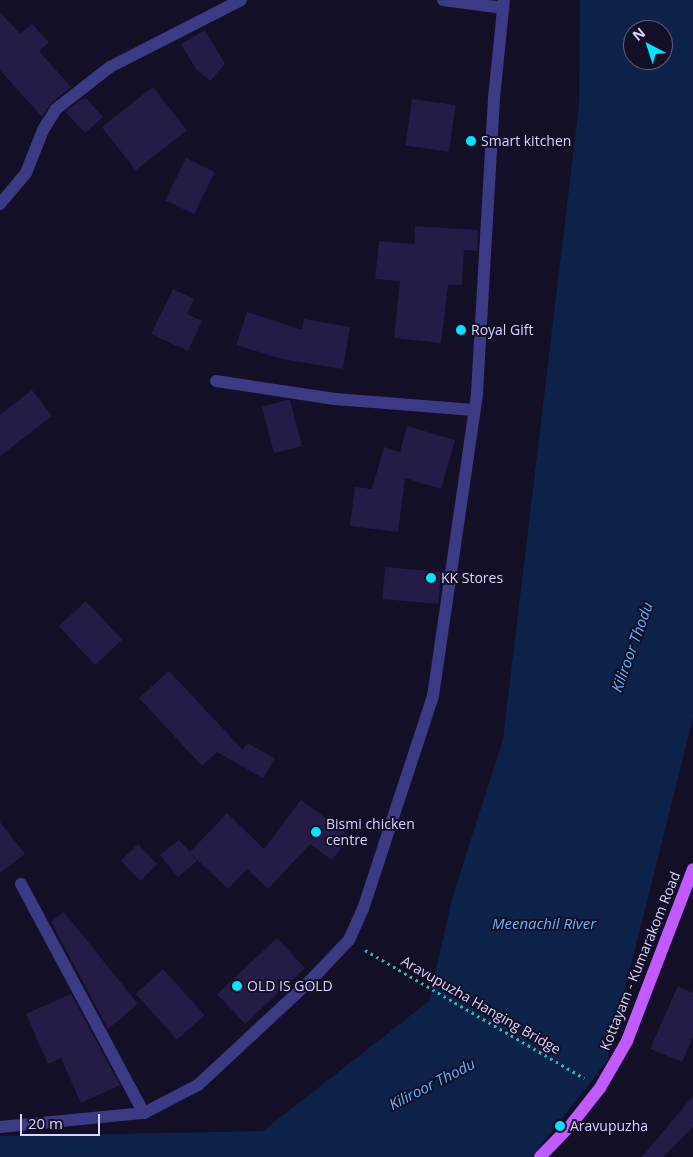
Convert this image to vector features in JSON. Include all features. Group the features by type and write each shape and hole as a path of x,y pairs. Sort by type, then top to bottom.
{"main road":[{"name":"Kottayam - Kumarakom Road","path":"540,1157 570,1126 600,1088 627,1040 693,869"}],"street":[{"path":"0,204 26,173 43,130 56,109 110,66 241,0"},
{"path":"0,1127 144,1113 198,1085 310,981 349,940 363,909 433,696 474,410 504,4 443,0"},
{"path":"216,381 335,399 474,410"},
{"path":"21,884 144,1113"}],"path":[{"name":"Aravupuzha Hanging Bridge","path":"365,950 586,1079"}],"water":[{"name":"Meenachil River","path":"580,0 693,0 693,718 607,1061 532,1157 0,1157 0,1136 263,1131 429,1001 452,899 503,739 579,105"}],"building":[{"path":"0,12 20,34 32,24 49,42 39,51 71,87 51,103 42,117 0,70"},
{"path":"205,30 225,64 210,81 195,68 181,44"},
{"path":"153,87 187,130 136,170 102,127"},
{"path":"82,99 87,99 103,117 85,133 65,112"},
{"path":"412,99 456,105 449,152 405,146"},
{"path":"186,158 215,172 194,214 165,200"},
{"path":"415,226 478,230 477,251 464,250 462,285 448,285 441,343 394,338 400,281 375,279 379,241 414,244"},
{"path":"173,289 194,299 187,314 202,321 188,351 151,334"},
{"path":"247,312 302,330 304,319 350,327 343,369 282,359 236,345"},
{"path":"32,390 52,416 0,456 0,415"},
{"path":"290,400 302,446 274,453 262,407"},
{"path":"407,426 455,440 441,489 405,478 398,532 350,526 355,487 372,489 384,447 400,452"},
{"path":"385,567 441,572 438,604 382,599"},
{"path":"86,601 122,640 95,665 59,626"},
{"path":"169,671 243,750 247,743 275,758 263,778 217,752 202,766 139,698"},
{"path":"301,800 350,836 332,860 310,844 268,889 247,869 228,889 190,853 197,861 178,877 160,855 179,840 190,852 227,813 264,849"},
{"path":"0,822 25,854 0,873"},
{"path":"138,844 157,864 140,881 121,861"},
{"path":"64,912 138,1004 108,1029 51,922"},
{"path":"277,938 305,968 245,1024 217,994"},
{"path":"163,969 204,1015 177,1040 136,994"},
{"path":"678,986 693,993 693,1037 682,1062 650,1049"},
{"path":"71,994 120,1085 81,1103 61,1058 48,1064 26,1014"},
{"path":"693,1096 693,1127 663,1157 642,1157"}],"place":[{"name":"Smart kitchen","path":"471,141"},
{"name":"Royal Gift","path":"461,330"},
{"name":"KK Stores","path":"431,578"},
{"name":"Bismi chicken centre","path":"316,832"},
{"name":"OLD IS GOLD","path":"237,986"},
{"name":"Aravupuzha","path":"560,1126"}],"water label":[{"name":"Kiliroor Thodu","path":"632,647"},
{"name":"Kiliroor Thodu","path":"432,1084"}]}
